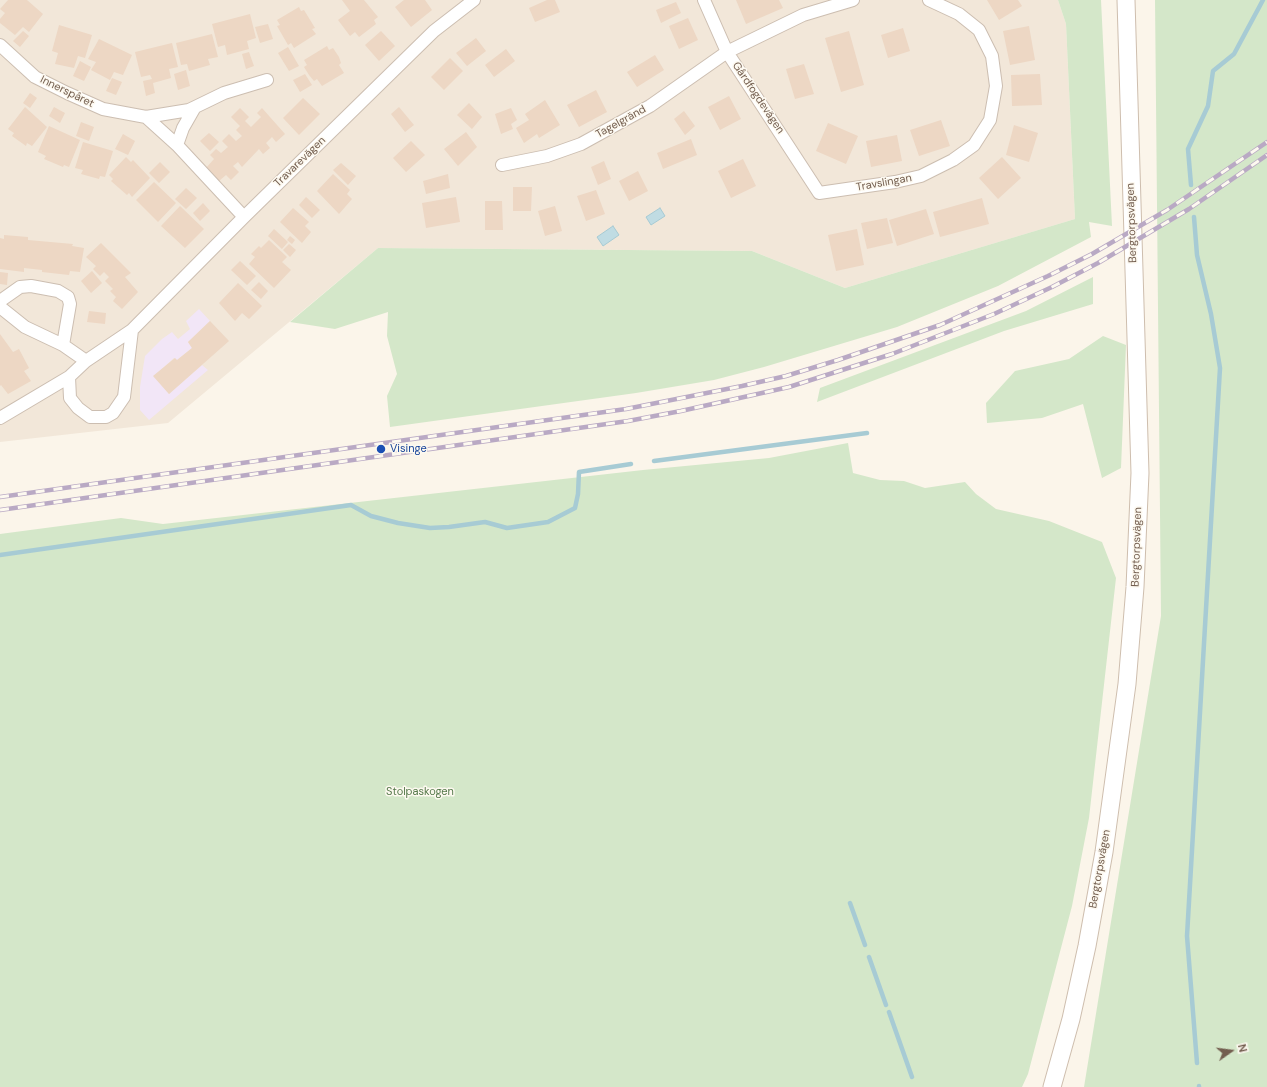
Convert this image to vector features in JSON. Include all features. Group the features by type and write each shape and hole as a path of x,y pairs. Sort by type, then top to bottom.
{"main road":[{"name":"Bergtorpsvägen","path":"1052,1087 1071,1019 1087,946 1104,852 1127,684 1135,587 1140,473 1126,0"}],"street":[{"name":"Travarevägen","path":"0,418 69,377 86,361 132,330 244,217 434,31 474,0"},
{"name":"Gårdfogdevägen","path":"704,0 727,52 819,193"},
{"path":"727,52 803,15 853,0"},
{"name":"Travslingan","path":"819,193 895,182 921,176 953,160 974,145 990,120 996,86 992,56 979,30 959,14 929,0"},
{"name":"Innerspåret","path":"0,45 35,76 67,93 103,109 146,117 189,110 224,93 267,80"},
{"name":"Tagelgränd","path":"502,165 547,156 581,144 650,106 727,52"},
{"path":"177,145 183,128 195,107"},
{"path":"146,117 177,145 244,217"},
{"path":"0,301 20,287 31,286 58,291 68,297 70,304 63,345"},
{"path":"0,307 25,327 63,345 86,361"},
{"path":"69,377 70,398 78,408 90,416 106,417 113,413 124,397 132,330"}],"shaded area":[{"path":"0,0 1058,0 1066,24 1075,219 845,288 752,251 378,248 168,423 0,442"},
{"path":"199,309 210,321 188,342 192,348 177,360 174,358 154,376 169,394 202,365 208,370 149,420 140,410 140,387 145,356 162,339 172,332 178,339 190,329 186,321"}],"green space":[{"path":"1058,0 1101,0 1112,226 1089,222 1091,237 998,286 897,327 764,367 714,380 636,393 390,427 387,396 397,374 387,336 388,312 335,329 290,322 378,248 752,251 845,288 1075,219 1066,24"},
{"path":"1155,0 1267,0 1267,1087 1084,1087 1161,616"},
{"path":"1093,277 1093,304 1004,331 817,402 820,388 1026,311"},
{"path":"1103,336 1126,345 1121,468 1102,478 1083,404 1042,418 987,423 986,403 1015,371 1069,359"},
{"name":"Stolpaskogen","path":"848,443 853,473 880,480 904,481 925,488 965,482 976,494 996,509 1049,521 1102,542 1116,578 1089,818 1072,906 1028,1074 1022,1087 0,1087 0,534 121,518 163,524 643,470 769,458"}],"water":[{"path":"660,208 665,216 651,225 646,217"},
{"path":"613,226 619,235 603,246 597,237"}],"building":[{"path":"8,0 27,0 43,14 29,32 23,27 15,35 0,23 0,19 5,13 0,9"},
{"path":"342,0 364,0 378,17 374,20 376,24 359,37 355,32 350,36 338,20 350,11"},
{"path":"404,0 425,0 432,10 411,27 395,7"},
{"path":"547,0 555,0 560,12 535,22 529,8"},
{"path":"736,0 779,0 783,8 746,24"},
{"path":"987,0 1018,0 1022,6 999,20"},
{"path":"676,2 681,13 661,23 656,10"},
{"path":"299,7 301,11 304,10 315,28 312,29 316,34 294,48 291,43 288,45 277,26 280,25 277,20"},
{"path":"250,14 256,38 247,41 249,49 227,55 225,45 218,47 212,24"},
{"path":"688,18 698,40 679,49 669,26"},
{"path":"268,24 273,39 260,43 255,27"},
{"path":"59,25 92,35 85,58 78,56 74,68 55,64 58,53 52,51"},
{"path":"1029,26 1035,60 1010,65 1003,31"},
{"path":"903,28 910,51 888,58 881,35"},
{"path":"23,31 29,36 20,47 13,41"},
{"path":"381,31 395,46 379,61 365,45"},
{"path":"849,31 864,85 841,92 825,38"},
{"path":"212,34 218,57 208,59 210,65 189,71 187,64 181,65 176,43"},
{"path":"476,38 486,51 467,66 456,53"},
{"path":"99,39 132,55 123,75 114,72 110,80 91,70 96,62 88,59"},
{"path":"172,43 178,67 169,69 171,78 153,83 155,93 146,96 143,81 152,79 150,75 141,77 135,52"},
{"path":"327,46 329,50 333,48 339,57 341,63 339,65 344,73 322,86 317,79 314,81 309,75 304,67 307,65 304,60"},
{"path":"288,47 299,66 289,71 278,53"},
{"path":"506,49 515,61 494,77 485,65"},
{"path":"249,52 254,66 246,69 242,54"},
{"path":"655,55 664,70 637,87 627,72"},
{"path":"450,58 463,71 444,90 431,77"},
{"path":"80,61 91,67 84,81 73,76"},
{"path":"804,64 814,94 795,99 786,69"},
{"path":"186,70 190,86 178,90 174,74"},
{"path":"305,74 312,85 300,92 293,80"},
{"path":"1040,74 1042,105 1012,106 1011,75"},
{"path":"112,78 122,82 116,95 106,91"},
{"path":"596,90 607,112 579,127 567,105"},
{"path":"30,93 37,98 30,108 23,103"},
{"path":"729,96 741,119 720,130 708,107"},
{"path":"303,98 320,114 299,135 283,118"},
{"path":"545,100 560,125 539,138 537,134 524,143 516,128 529,120 525,114"},
{"path":"469,103 482,117 472,129 457,115"},
{"path":"25,107 47,127 32,146 27,143 26,146 12,136 14,133 8,129"},
{"path":"54,107 65,113 60,123 49,116"},
{"path":"399,107 414,125 405,132 391,114"},
{"path":"240,108 249,117 245,121 251,127 261,117 257,113 262,108 285,134 276,142 272,137 266,143 270,148 263,154 259,149 242,167 238,162 233,166 239,172 231,180 226,175 219,181 206,168 214,159 210,155 216,149 221,153 228,147 222,141 229,134 236,141 242,136 236,130 240,126 231,117"},
{"path":"511,108 517,120 511,124 513,129 501,134 495,114"},
{"path":"684,111 695,126 685,135 674,119"},
{"path":"941,120 950,146 919,156 910,130"},
{"path":"81,122 94,127 89,141 76,136"},
{"path":"828,123 858,136 846,164 816,151"},
{"path":"1014,125 1038,133 1029,162 1006,155"},
{"path":"49,126 80,140 69,167 64,165 63,167 44,159 46,156 38,152"},
{"path":"466,132 477,147 458,166 444,149"},
{"path":"209,133 219,142 210,151 200,141"},
{"path":"123,134 135,141 128,155 115,149"},
{"path":"897,135 902,161 871,167 866,141"},
{"path":"691,139 697,155 663,169 657,153"},
{"path":"411,141 425,155 406,172 393,158"},
{"path":"83,142 113,151 105,177 100,176 99,179 81,174 83,170 75,168"},
{"path":"126,157 131,162 133,160 150,178 132,197 129,193 127,195 111,181 113,179 109,175"},
{"path":"1002,157 1021,178 998,199 979,178"},
{"path":"743,159 756,186 731,198 718,171"},
{"path":"604,161 611,179 598,185 591,167"},
{"path":"160,162 170,172 159,183 149,173"},
{"path":"341,163 356,176 348,185 333,170"},
{"path":"638,171 648,191 629,201 619,181"},
{"path":"333,174 350,190 347,194 352,199 339,214 317,191"},
{"path":"448,174 450,188 426,194 423,181"},
{"path":"154,182 176,203 158,222 136,200"},
{"path":"513,187 532,187 531,211 513,211"},
{"path":"186,188 197,198 186,209 175,199"},
{"path":"596,190 605,214 586,221 577,196"},
{"path":"306,197 320,210 312,218 299,205"},
{"path":"456,197 460,222 426,228 422,203"},
{"path":"982,198 989,224 940,237 933,212"},
{"path":"485,201 502,201 503,230 485,230"},
{"path":"203,203 210,211 200,221 193,213"},
{"path":"180,206 204,229 185,248 161,226"},
{"path":"555,206 562,231 545,236 538,211"},
{"path":"293,208 309,222 305,226 311,232 302,243 280,222"},
{"path":"926,209 934,234 897,246 889,220"},
{"path":"887,218 893,243 867,249 861,223"},
{"path":"274,229 288,242 282,249 268,236"},
{"path":"857,229 864,265 836,271 828,235"},
{"path":"4,235 28,237 28,240 73,244 72,246 84,248 80,272 70,271 69,275 24,268 24,272 0,269 0,238 4,239"},
{"path":"290,236 295,240 292,244 287,240"},
{"path":"269,240 287,257 282,262 291,270 274,288 249,264 255,257 251,254 259,246 261,248"},
{"path":"101,243 131,273 125,277 138,292 122,309 113,301 116,297 110,291 113,289 105,281 109,277 104,272 100,276 93,269 96,266 86,257"},
{"path":"289,244 296,250 290,257 283,250"},
{"path":"240,261 256,276 247,285 231,270"},
{"path":"92,271 102,283 91,293 81,281"},
{"path":"0,272 8,273 7,285 0,284"},
{"path":"259,282 268,291 261,299 251,290"},
{"path":"238,283 262,306 249,319 242,313 235,321 219,303"},
{"path":"89,311 106,313 105,324 87,322"},
{"path":"210,321 229,341 169,394 153,376 175,358 177,360 192,348 188,342"},
{"path":"0,334 13,352 19,349 29,368 24,371 31,381 8,394 1,385 0,386"}],"waterway":[{"path":"1191,185 1188,149 1208,106 1213,71 1234,54 1263,0"},
{"path":"1194,217 1197,255 1211,314 1220,368 1187,936 1197,1063"},
{"path":"654,461 867,433"},
{"path":"0,555 351,505 371,516 398,523 430,528 485,522 507,528 548,522 575,508 578,494 579,472 631,464"},
{"path":"850,903 865,945"},
{"path":"869,957 886,1005"},
{"path":"889,1012 912,1077"}],"railway":[{"path":"0,497 626,409 786,376 940,325 1048,276 1092,254 1167,210 1267,142"},
{"path":"0,510 628,421 789,387 892,354 994,314 1052,287 1098,263 1189,209 1267,155"}],"place":[{"name":"Visinge","path":"381,449"}]}
